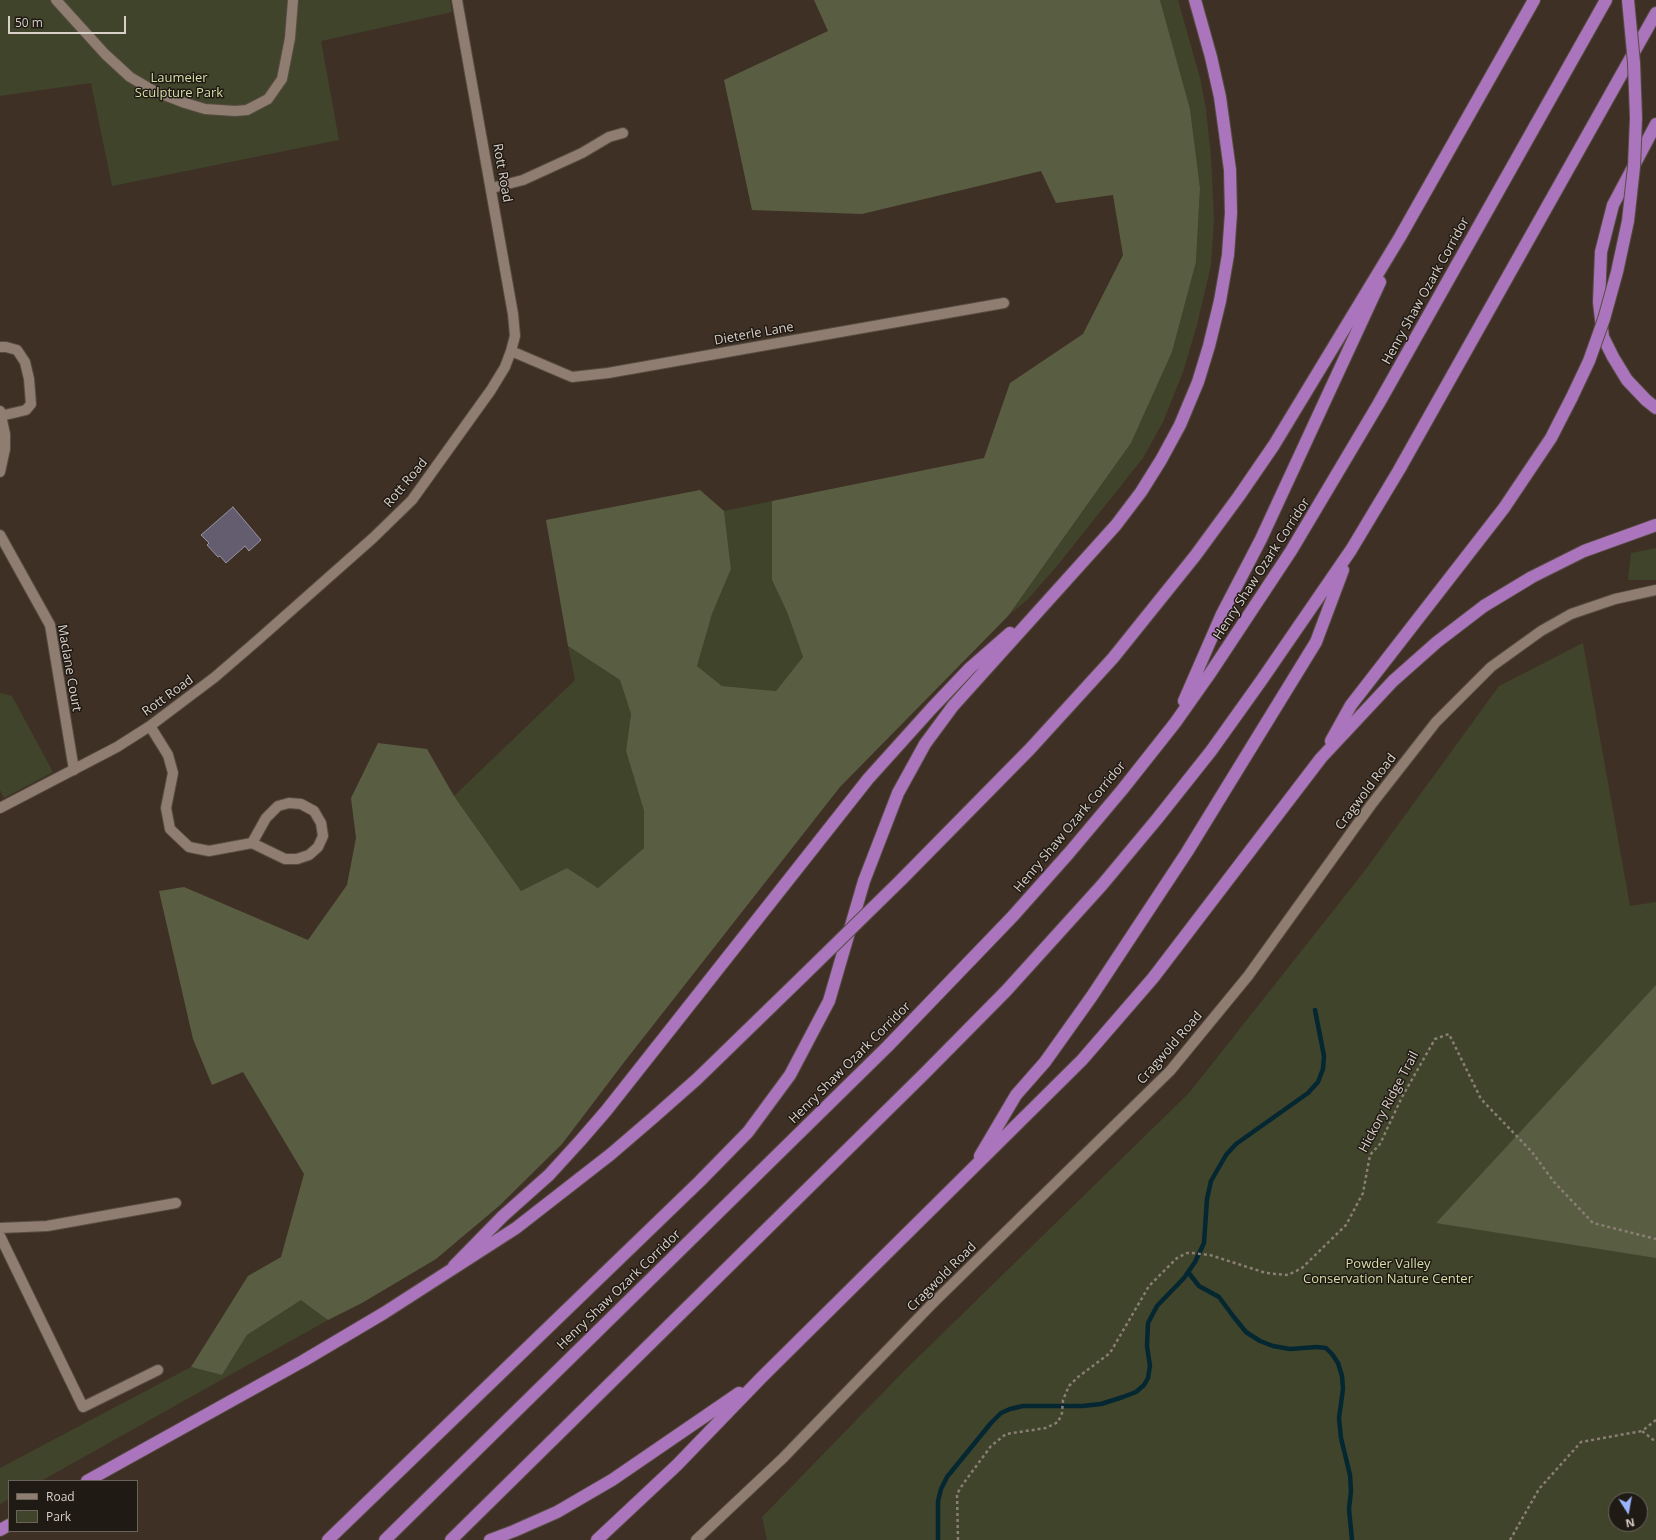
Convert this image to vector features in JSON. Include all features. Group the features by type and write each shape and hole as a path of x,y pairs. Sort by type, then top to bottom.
{"highway":[{"path":"328,1540 748,1132 790,1075 829,1002 864,881 898,793 925,744 953,706 1044,604 1097,548 1116,525 1141,492 1180,425 1198,382 1210,346 1228,255 1231,213 1230,170 1220,97 1211,57 1195,0"},
{"path":"89,1480 303,1361 384,1313 454,1266 516,1228 611,1154 697,1079 901,880 1030,750 1128,640 1195,556 1274,445 1400,237 1534,0"},
{"name":"Henry Shaw Ozark Corridor","path":"385,1540 888,1046 948,985 1069,853 1175,723 1244,624 1336,478 1606,0"},
{"path":"1321,758 1351,705 1482,537 1521,484 1551,438 1589,361 1604,319 1617,272 1628,221 1634,167 1636,118 1634,64 1628,0"},
{"path":"451,1540 924,1074 1044,951 1127,855 1211,751 1351,550 1399,470 1656,13"},
{"path":"1656,124 1613,205 1601,252 1599,302 1603,337 1613,357 1627,380 1656,408"},
{"path":"1175,723 1222,614 1261,539 1400,237"},
{"path":"597,1540 677,1466 761,1378 1082,1060 1148,984 1321,758 1393,681 1437,642 1484,606 1532,577 1584,551 1656,525"},
{"path":"972,1169 1016,1095 1044,1062 1129,942 1263,729 1316,642 1351,550"},
{"path":"454,1266 504,1216 549,1175 606,1111 833,821 897,746 970,668 1044,604"},
{"path":"490,1540 558,1512 612,1480 761,1378"}],"street":[{"path":"56,0 105,54 130,77 154,90 205,109 235,111 247,110 268,99 282,78 290,38 293,0"},
{"name":"Rott Road","path":"0,808 117,747 150,726 215,677 259,639 373,538 412,500 491,390 505,367 515,336 513,314 492,188 457,0"},
{"path":"492,188 523,180 582,153 609,137 623,133"},
{"name":"Dieterle Lane","path":"511,351 572,377 608,373 1004,303"},
{"path":"0,347 17,350 25,362 29,379 30,404 26,410 0,413 5,434 0,472"},
{"name":"Maclane Court","path":"0,535 50,625 74,770"},
{"name":"Cragwold Road","path":"696,1540 783,1458 932,1305 1170,1071 1248,976 1371,805 1436,722 1491,667 1541,631 1571,614 1615,599 1656,590"},
{"path":"150,726 168,755 173,773 166,808 170,829 189,847 209,852 252,843 285,859 303,857 309,855 318,847 323,836 321,823 314,811 301,804 289,803 278,806 266,818 252,843"},
{"path":"0,1228 47,1226 176,1203"},
{"path":"0,1236 83,1407 158,1370"}],"path":[{"name":"Hickory Ridge Trail","path":"958,1540 957,1494 991,1446 998,1439 1011,1432 1052,1426 1058,1422 1062,1413 1063,1400 1070,1386 1078,1377 1110,1353 1149,1286 1177,1258 1187,1253 1210,1255 1266,1273 1288,1275 1302,1268 1346,1225 1363,1193 1370,1155 1380,1144 1402,1097 1435,1039 1449,1034 1472,1077 1481,1099 1532,1152 1554,1182 1593,1223 1656,1239"},
{"path":"1510,1540 1539,1489 1581,1442 1642,1431 1656,1420"},
{"path":"1642,1431 1656,1442"}],"green space":[{"name":"Laumeier Sculpture Park","path":"0,0 450,0 452,12 321,41 339,140 112,186 91,83 0,96"},
{"path":"814,0 1160,0 1190,109 1200,188 1196,262 1172,352 1131,443 1008,616 840,787 625,1061 562,1144 499,1206 436,1259 362,1303 328,1320 301,1300 247,1335 222,1375 191,1367 248,1276 281,1257 304,1174 243,1072 212,1085 193,1039 159,891 184,887 308,940 347,885 356,838 351,798 378,743 427,749 454,796 521,891 567,868 598,888 644,848 644,811 626,751 631,714 620,680 568,646 546,520 700,490 724,511 731,569 712,614 697,666 722,686 776,691 803,657 787,612 772,580 772,501 984,458 1010,383 1083,334 1123,255 1113,195 1056,203 1041,171 862,214 752,210 724,80 828,31"},
{"path":"1160,0 1178,0 1200,78 1206,109 1211,157 1214,220 1211,265 1197,325 1183,372 1163,422 1143,458 1057,566 1028,599 1008,616 1131,443 1172,352 1196,262 1200,188 1190,109"},
{"path":"772,501 772,580 787,612 803,657 776,691 722,686 697,666 712,614 731,569 724,511"},
{"path":"1656,548 1656,580 1628,580 1631,553"},
{"name":"Powder Valley Conservation Nature Center","path":"1583,643 1630,906 1656,902 1656,1540 767,1540 762,1517 904,1371 1189,1093 1363,873 1499,686"},
{"path":"568,646 620,680 631,714 626,751 644,811 644,848 598,888 567,868 521,891 454,796 575,680"},
{"path":"0,693 12,696 53,772 4,798 0,790"},
{"path":"1656,985 1656,1258 1436,1223"},
{"path":"302,1299 328,1320 43,1480 8,1480 8,1500 0,1504 0,1468 191,1367 222,1375 247,1335"}],"building":[{"path":"233,507 261,540 249,551 245,546 226,563 207,545 209,543 201,535"}],"waterway":[{"path":"938,1540 938,1501 941,1489 947,1477 1001,1413 1023,1406 1082,1406 1101,1404 1136,1392 1144,1385 1148,1378 1150,1366 1147,1346 1148,1323 1157,1306 1184,1278 1195,1262 1204,1243 1207,1199 1211,1181 1226,1155 1236,1144 1308,1093 1318,1082 1323,1069 1324,1056 1315,1010"},
{"path":"1188,1272 1199,1286 1219,1297 1246,1332 1260,1341 1273,1346 1290,1349 1317,1347 1326,1348 1338,1363 1342,1376 1343,1389 1339,1418 1341,1438 1350,1475 1351,1491 1349,1509 1352,1540"}]}
